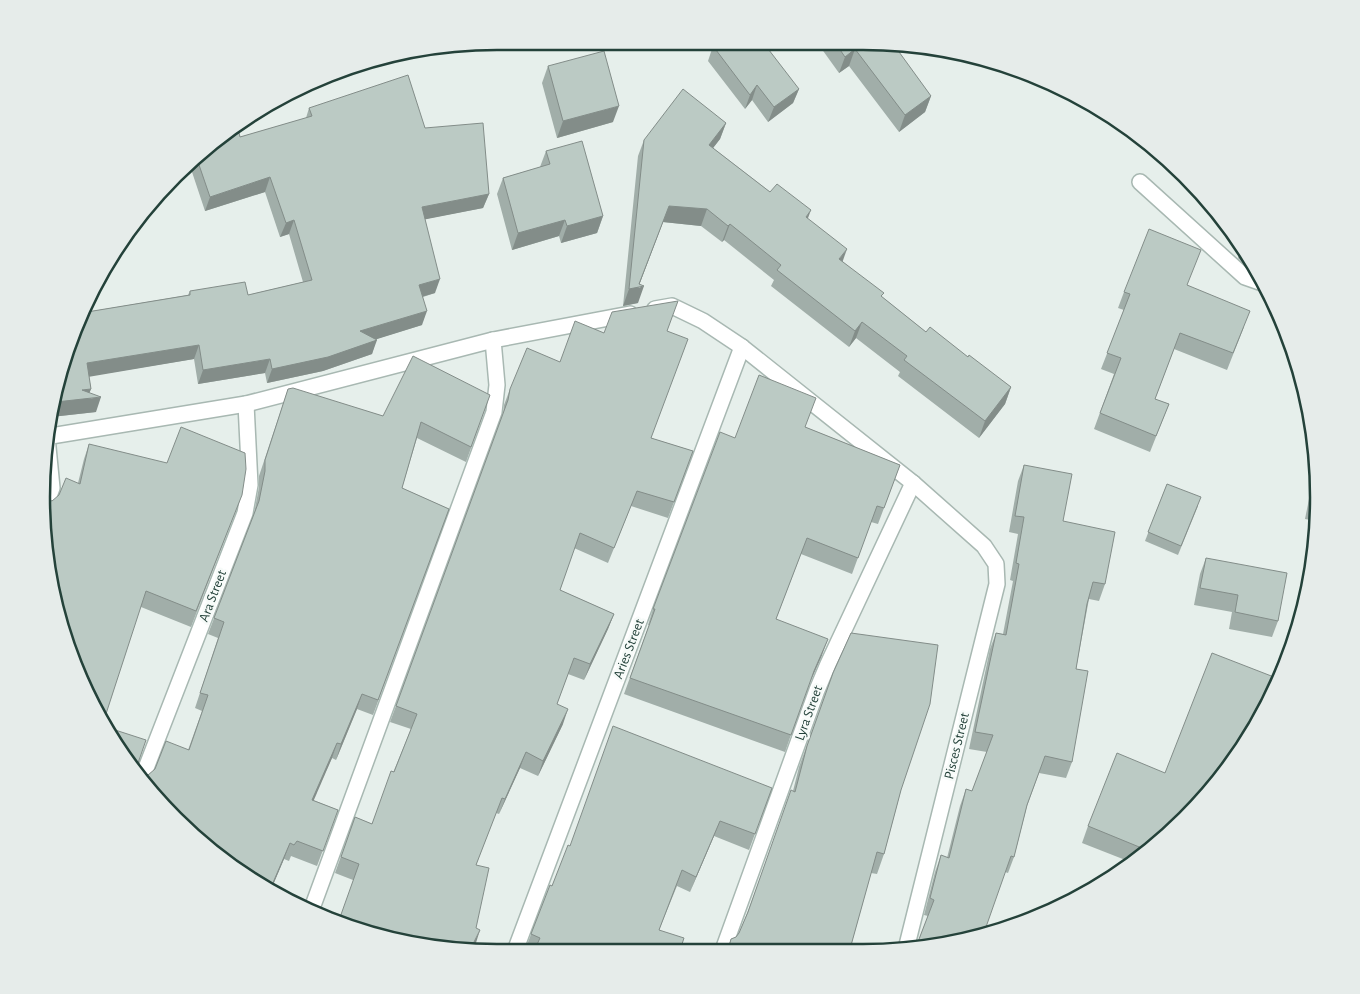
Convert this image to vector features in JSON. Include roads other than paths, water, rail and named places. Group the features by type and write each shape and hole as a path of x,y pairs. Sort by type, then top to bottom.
{"street":[{"path":"1140,182 1245,277 1253,280"},
{"name":"Pisces Street","path":"55,436 246,404 493,340 672,306 703,320 742,347 913,483 984,546 996,564 997,584 908,941"},
{"path":"313,904 494,412 498,385 493,340"},
{"name":"Aries Street","path":"518,944 742,347"},
{"name":"Ara Street","path":"144,772 245,513 250,485 246,404"},
{"path":"50,493 52,488 51,477"},
{"name":"Lyra Street","path":"725,944 817,690 913,483"}]}
